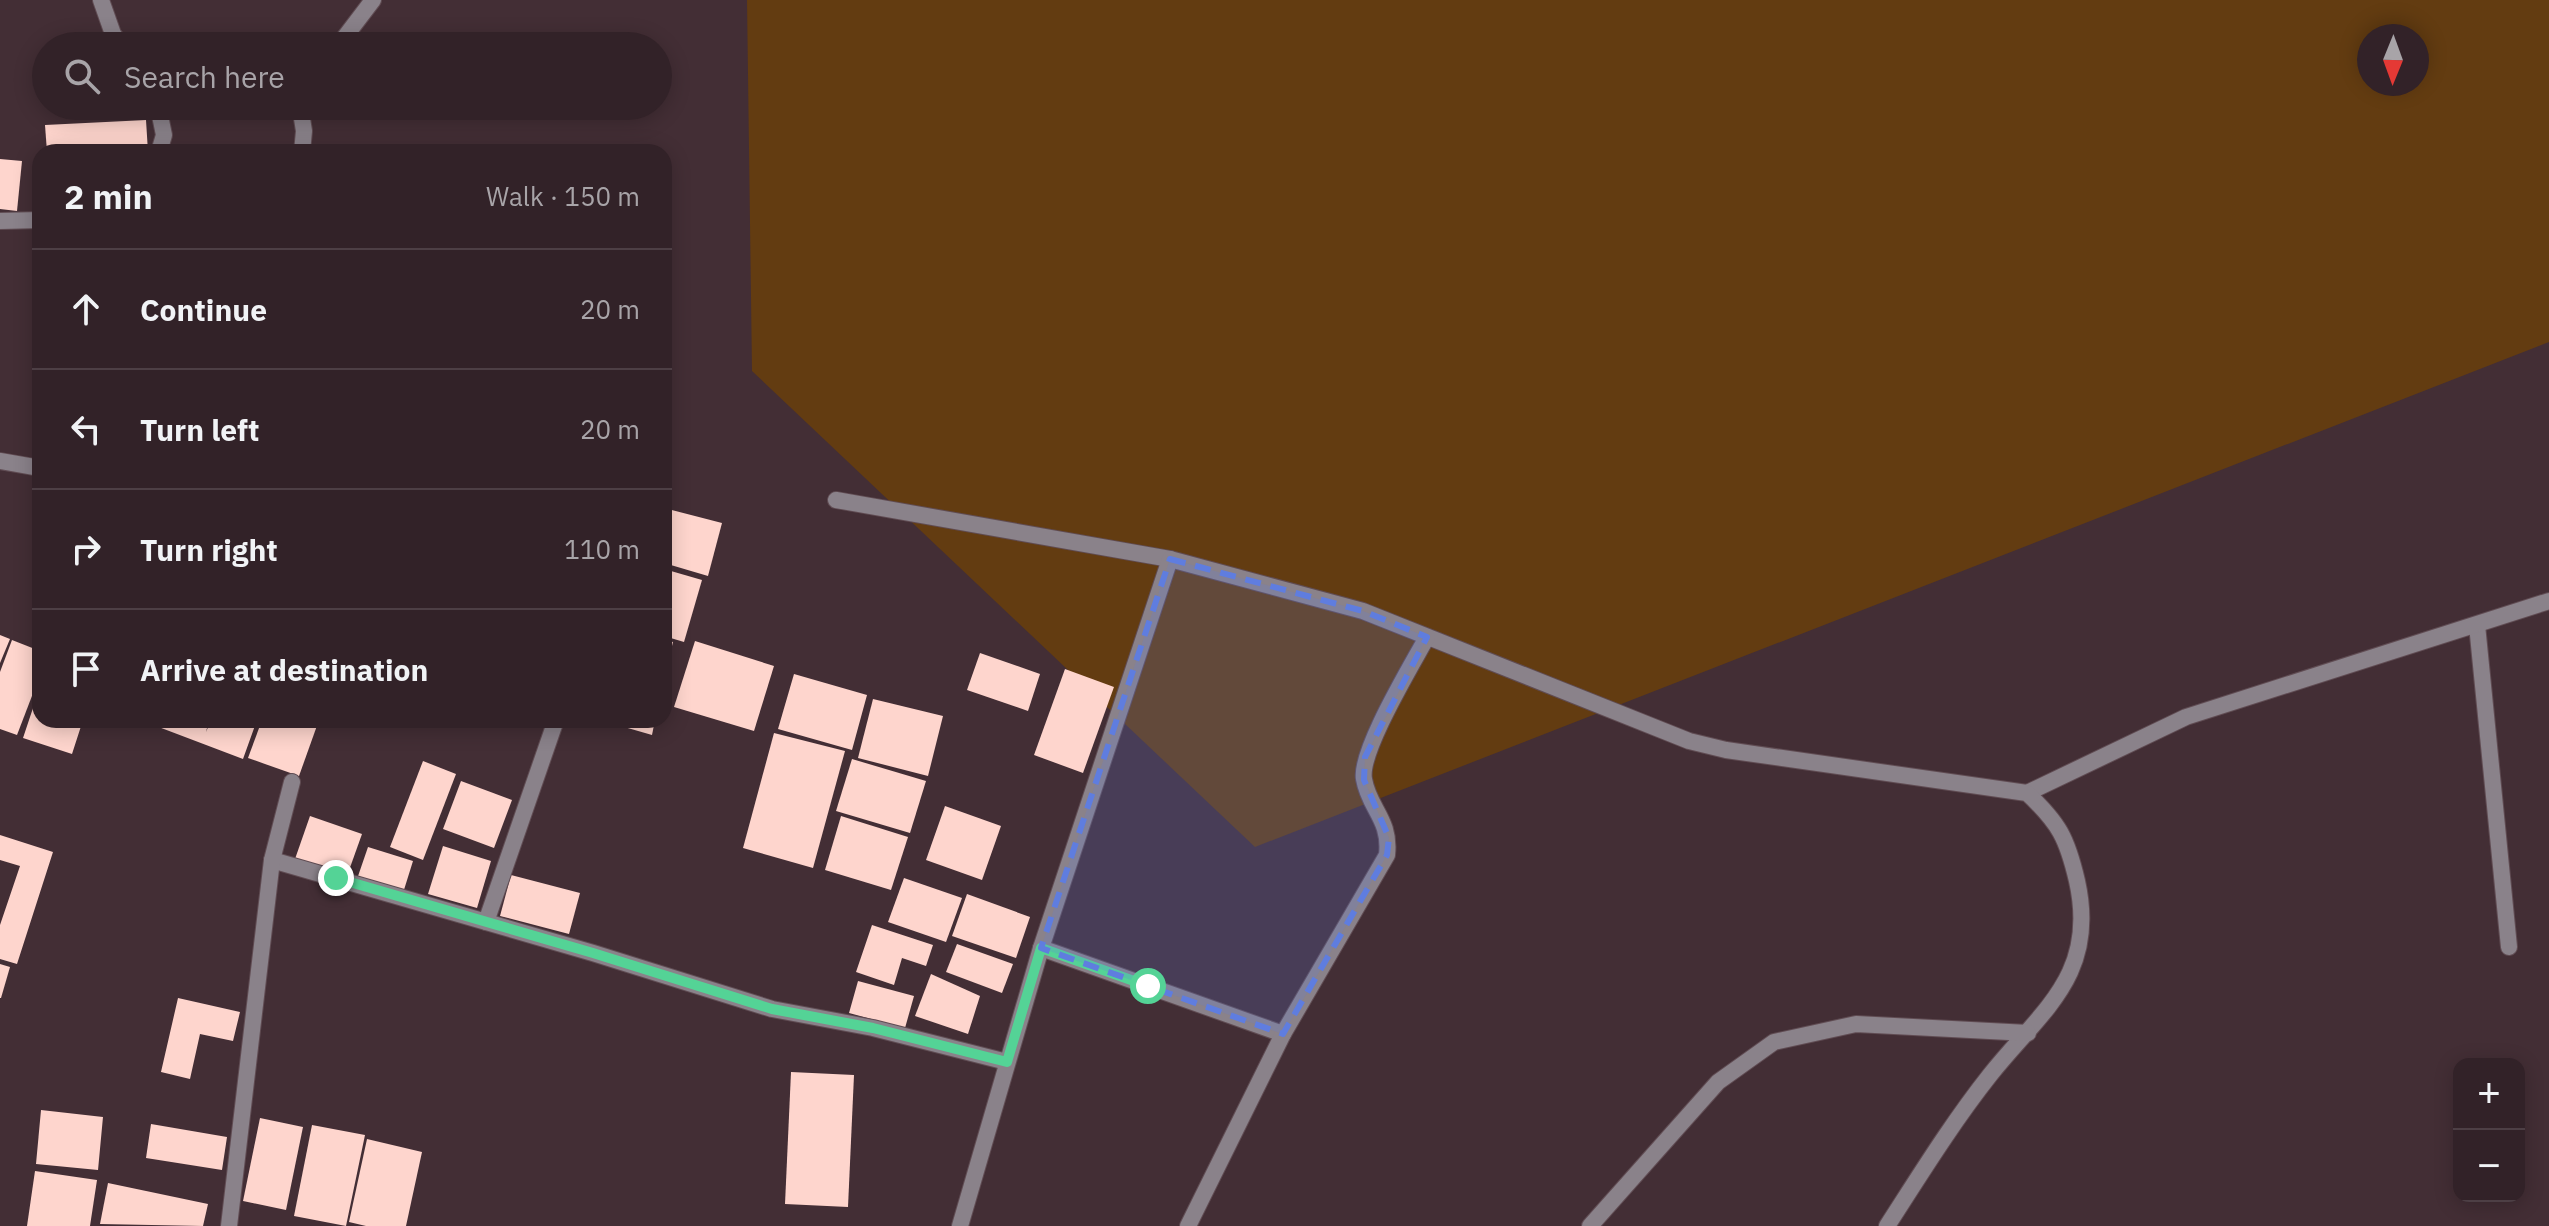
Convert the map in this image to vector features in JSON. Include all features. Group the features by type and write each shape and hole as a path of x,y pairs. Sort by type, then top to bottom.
{"street":[{"path":"101,0 112,32"},
{"path":"349,32 373,0"},
{"path":"161,120 164,135 161,144"},
{"path":"302,120 303,144"},
{"path":"0,221 32,220"},
{"path":"0,461 32,467"},
{"path":"836,500 1170,559 1363,611 1689,741 1726,750 2027,793 2186,717 2549,601"},
{"path":"960,1226 1041,948 1170,559"},
{"path":"2477,625 2509,947"},
{"path":"1188,1226 1283,1034 1387,855 1389,838 1364,780 1365,757 1427,637"},
{"path":"486,922 553,728"},
{"path":"229,1226 272,860 292,782"},
{"path":"1887,1226 1990,1074 2028,1033 2061,989 2078,955 2083,924 2069,847 2052,816 2027,793"},
{"path":"272,860 772,1009 873,1028 1007,1062"},
{"path":"1041,948 1283,1034"},
{"path":"1590,1226 1718,1082 1774,1042 1856,1024 2028,1033"}],"highlighted area":[{"path":"1170,559 1363,611 1427,637 1365,757 1364,780 1389,838 1387,855 1283,1034 1041,948"}],"shaded area":[{"path":"747,0 2549,0 2549,342 1255,847 752,371"}],"building":[{"path":"146,120 148,144 46,144 45,125"},
{"path":"0,159 22,161 17,211 0,209"},
{"path":"672,510 722,523 708,576 672,565"},
{"path":"672,571 702,580 684,642 672,638"},
{"path":"0,635 10,639 0,663"},
{"path":"12,640 32,648 32,696 17,735 0,729 0,672"},
{"path":"695,641 774,666 754,731 674,707"},
{"path":"980,653 1040,674 1028,711 967,690"},
{"path":"1065,669 1114,687 1083,773 1034,755"},
{"path":"794,674 867,695 852,750 778,729"},
{"path":"873,699 943,716 928,776 858,758"},
{"path":"32,711 32,728 80,728 72,754 23,738"},
{"path":"161,728 207,728 206,732 208,728 254,728 243,759"},
{"path":"259,728 316,728 299,776 248,758"},
{"path":"628,728 653,728 652,735"},
{"path":"774,733 845,751 813,868 743,848"},
{"path":"852,759 926,781 910,833 836,811"},
{"path":"423,761 456,774 423,860 390,847"},
{"path":"461,781 512,800 494,848 443,829"},
{"path":"945,806 1001,826 982,880 926,860"},
{"path":"310,816 362,834 347,876 295,859"},
{"path":"841,816 908,837 891,890 825,870"},
{"path":"0,835 53,852 17,964 0,959 0,925 20,866 0,860"},
{"path":"443,846 491,861 477,908 428,894"},
{"path":"368,847 413,861 403,893 357,879"},
{"path":"511,875 580,893 569,934 500,916"},
{"path":"904,878 962,898 946,942 888,922"},
{"path":"967,894 1030,917 1016,958 952,936"},
{"path":"872,925 933,945 926,966 902,958 894,985 856,972"},
{"path":"957,944 1013,964 1002,993 946,972"},
{"path":"0,964 10,967 1,998 0,998"},
{"path":"931,974 980,996 968,1034 915,1016"},
{"path":"858,981 914,996 905,1028 849,1013"},
{"path":"178,998 240,1012 233,1041 200,1034 190,1079 161,1072"},
{"path":"791,1072 854,1075 848,1207 785,1204"},
{"path":"41,1110 103,1117 98,1170 36,1164"},
{"path":"260,1118 303,1127 286,1210 243,1201"},
{"path":"151,1124 227,1137 222,1170 146,1158"},
{"path":"312,1125 365,1135 346,1226 294,1216"},
{"path":"367,1139 422,1152 406,1226 366,1226 349,1222"},
{"path":"35,1171 97,1180 90,1226 27,1226"},
{"path":"108,1183 208,1204 203,1226 100,1224"}],"route":[{"path":"336,878 772,1009 873,1028 1007,1062 1041,948 1148,986"}]}
